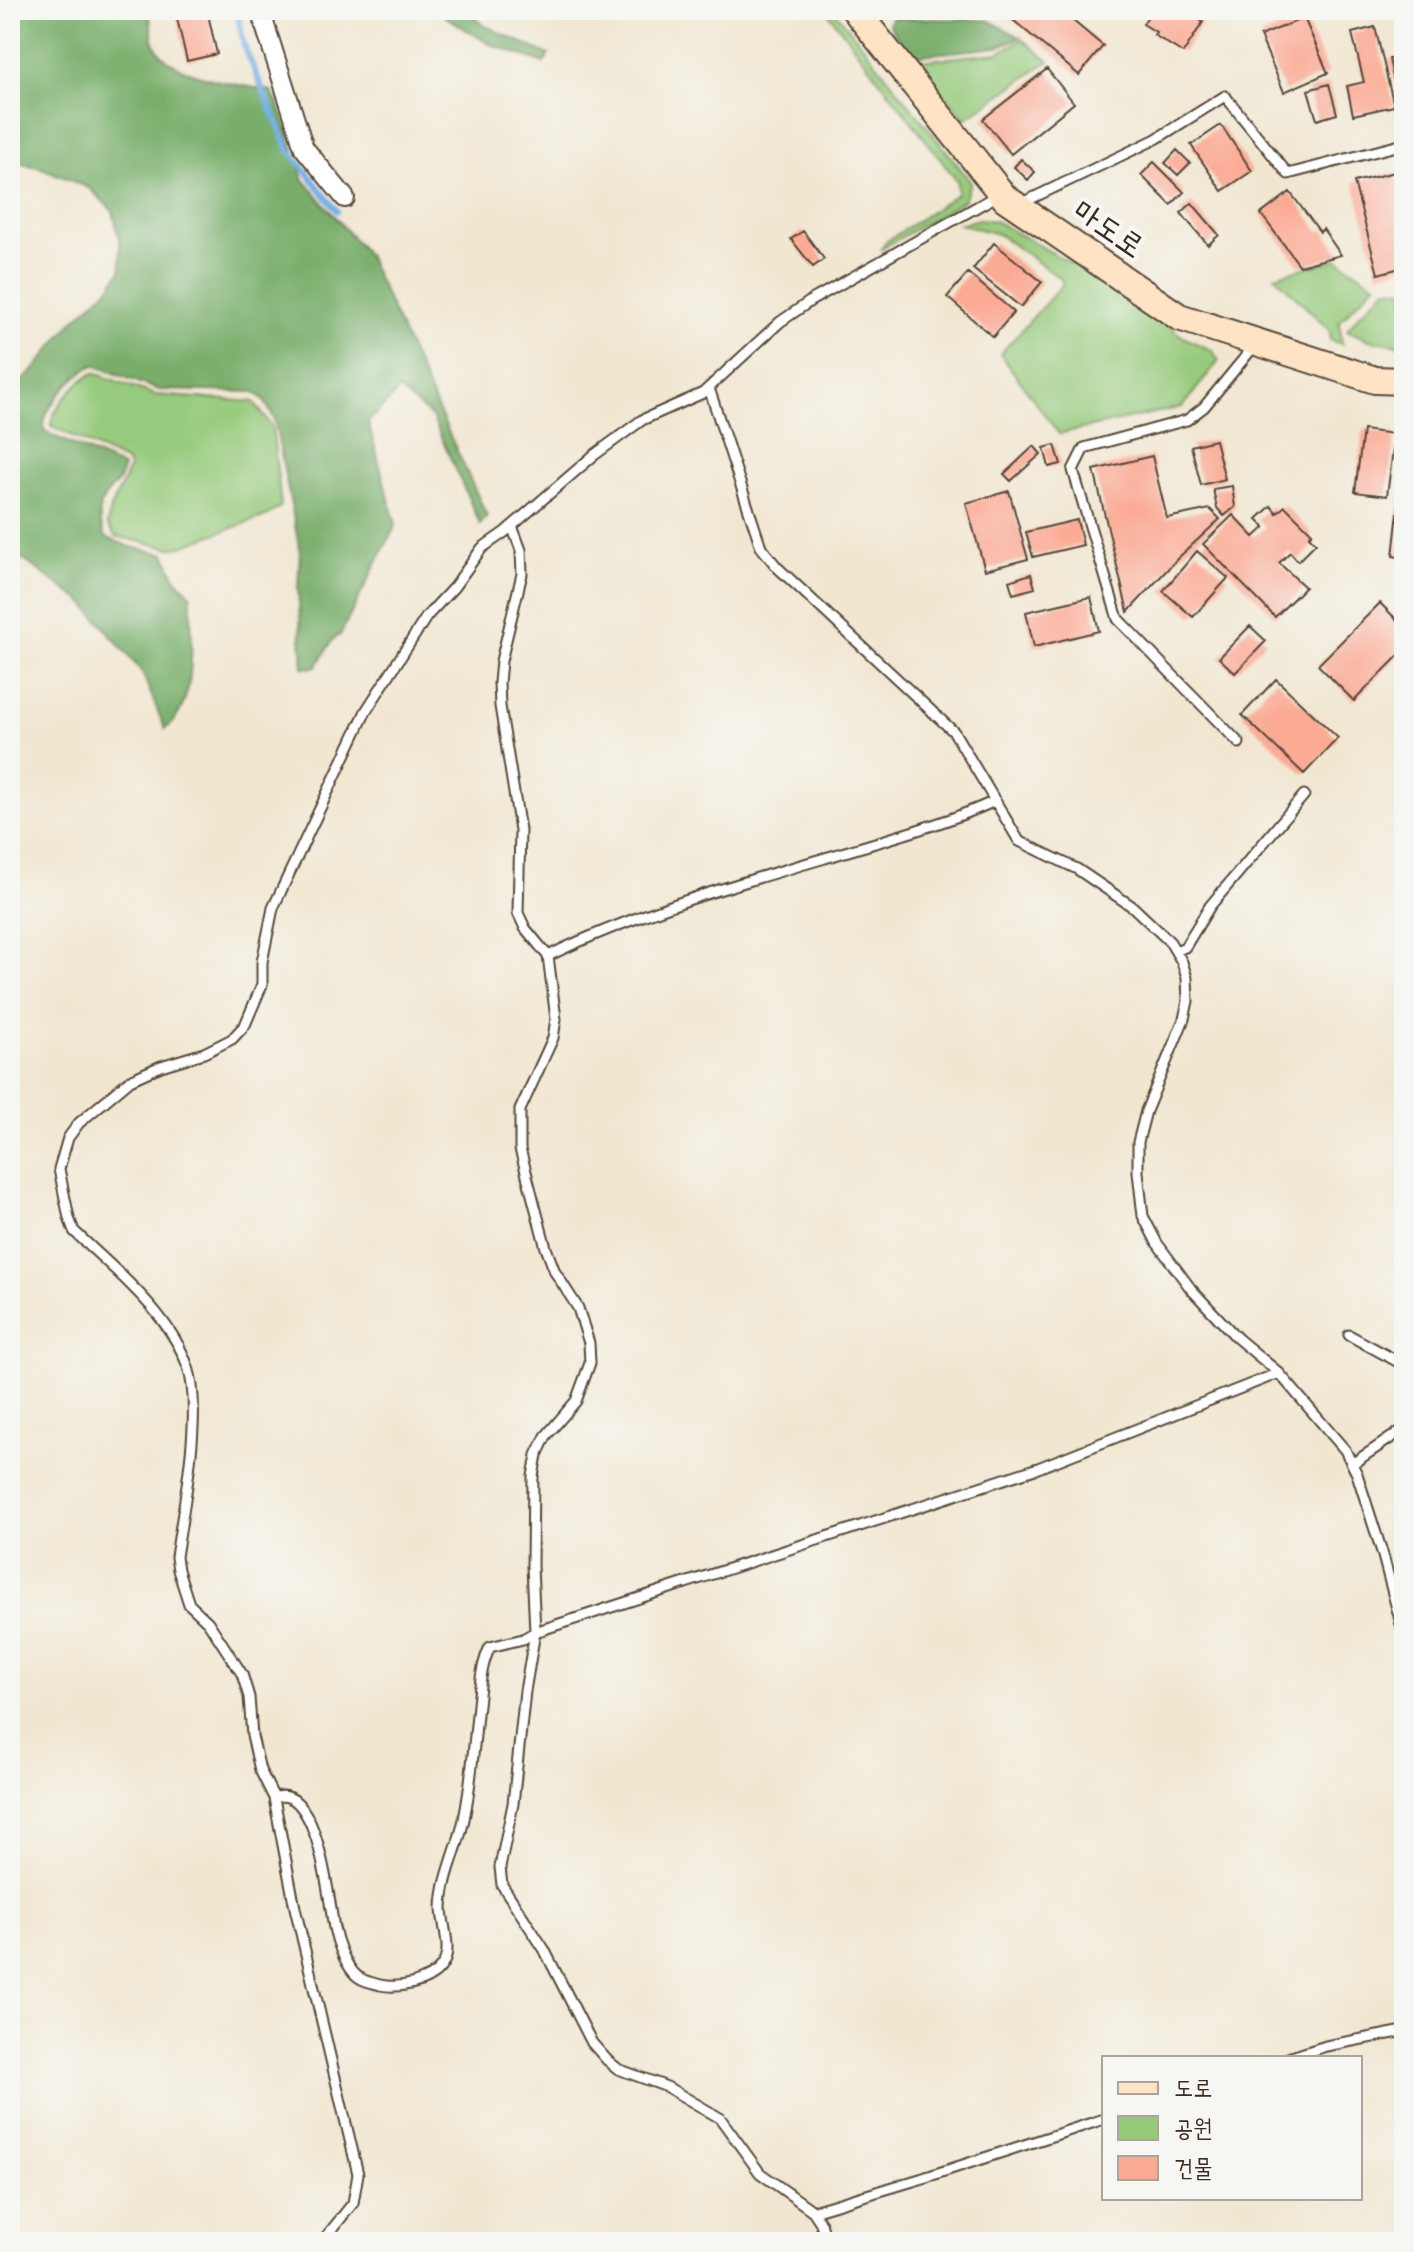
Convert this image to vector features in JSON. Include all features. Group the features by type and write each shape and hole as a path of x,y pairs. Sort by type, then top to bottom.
{"main road":[{"name":"마도로","path":"855,10 1009,200 1179,317 1375,380 1404,381"}],"street":[{"path":"260,10 304,148 345,198"}],"lane":[{"path":"322,2242 353,2203 358,2174 295,1908 274,1798 260,1770 252,1736 249,1697 242,1674 208,1622 189,1604 178,1570 176,1557 193,1425 188,1368 153,1309 74,1231 59,1169 68,1138 79,1123 111,1093 130,1080 204,1053 232,1039 245,1025 262,985 262,962 273,908 366,711 427,616 454,587 482,548 593,456 642,420 677,407 709,388 780,322 812,300 1009,200 1156,139 1225,96 1288,174 1404,144"},
{"path":"1239,743 1118,619 1073,470 1084,448 1187,420 1204,407 1257,342"},
{"path":"709,388 761,547 883,669 934,710 954,732 1019,841 1077,869 1133,907 1176,951 1187,978 1188,1001 1184,1019 1146,1111 1138,1142 1143,1216 1157,1243 1191,1289 1237,1338 1279,1373 1345,1450 1382,1552 1404,1635"},
{"path":"512,526 521,550 522,574 501,661 500,706 520,830 518,913 525,928 548,956 556,1019 553,1038 520,1110 520,1149 546,1248 555,1272 578,1308 589,1343 590,1363 576,1401 546,1436 537,1455 533,1476 535,1632 525,1691 513,1804 500,1867 502,1885 544,1949 592,2043 607,2060 618,2069 667,2087 720,2118 760,2173 813,2211 821,2223 826,2242"},
{"path":"1176,951 1185,947 1210,906 1304,795"},
{"path":"548,956 598,931 741,883 954,819 995,801"},
{"path":"1349,1335 1404,1365"},
{"path":"274,1798 284,1796 297,1802 317,1836 335,1932 355,1975 386,1986 407,1986 428,1977 441,1967 446,1957 442,1908 451,1856 461,1835 466,1812 480,1679 490,1647 523,1639 535,1632 1038,1468 1279,1373"},
{"path":"1352,1464 1404,1429"},
{"path":"1294,2056 1326,2046 1404,2031"},
{"path":"813,2211 1102,2120"}],"green space":[{"path":"10,10 149,10 156,47 177,66 208,78 271,91 304,180 367,255 487,516 480,524 432,417 399,390 368,422 396,525 340,635 334,638 316,667 303,668 298,588 300,551 274,418 263,399 254,392 159,390 94,365 86,370 52,404 44,423 45,432 123,467 116,484 102,501 100,521 105,537 131,547 165,554 176,579 191,595 192,648 188,686 176,718 165,729 142,672 84,603 10,550 10,392 33,371 73,321 110,287 121,270 120,242 113,211 89,188 42,168 10,161"},
{"path":"444,10 467,10 485,26 549,55 544,63 490,44 444,16"},
{"path":"826,10 834,10 971,182 964,200 880,250 887,241 957,194 957,181"},
{"path":"891,18 988,20 1020,37 998,47 913,56 889,25"},
{"path":"1022,39 1049,61 965,119 917,61 998,53"},
{"path":"979,219 995,221 1141,302 1183,337 1213,351 1219,361 1182,407 1059,434 1000,354 1063,284 1060,278 998,234 960,224"},
{"path":"1337,259 1375,284 1339,322 1342,344 1330,340 1330,331 1275,276"},
{"path":"1387,288 1404,290 1404,346 1369,340 1347,330"},
{"path":"94,373 155,395 254,402 272,427 281,506 268,515 179,547 170,548 115,536 107,524 129,469 127,462 51,426 66,396"}],"building":[{"path":"175,10 207,10 217,54 187,61"},
{"path":"1001,10 1060,10 1103,46 1079,75"},
{"path":"1152,10 1183,10 1203,22 1183,53 1154,35 1156,32 1143,24"},
{"path":"1304,18 1328,73 1284,92 1260,36"},
{"path":"1375,27 1394,106 1353,115 1347,86 1364,82 1352,33"},
{"path":"1397,58 1402,79 1394,81 1389,59"},
{"path":"1047,69 1074,103 1011,154 983,119"},
{"path":"1329,84 1337,114 1317,120 1308,90"},
{"path":"1221,125 1252,171 1222,191 1191,145"},
{"path":"1177,150 1190,163 1178,175 1165,163"},
{"path":"1021,159 1035,172 1028,180 1014,167"},
{"path":"1154,162 1184,192 1171,205 1141,175"},
{"path":"1395,172 1404,207 1404,267 1378,274 1354,182"},
{"path":"1290,192 1341,255 1300,266 1261,214"},
{"path":"1192,203 1219,235 1208,245 1181,213"},
{"path":"803,231 824,259 813,267 791,239"},
{"path":"994,243 1042,282 1021,307 973,269"},
{"path":"968,273 1014,312 993,337 947,297"},
{"path":"1363,430 1395,434 1387,496 1355,492"},
{"path":"1215,440 1225,479 1201,485 1191,446"},
{"path":"1055,445 1061,464 1049,467 1044,448"},
{"path":"1034,446 1041,454 1011,481 1004,474"},
{"path":"1152,456 1167,518 1210,509 1220,519 1177,559 1128,612 1094,470"},
{"path":"1232,486 1235,507 1224,516 1217,508 1213,489"},
{"path":"1009,491 1028,559 985,570 966,503"},
{"path":"1400,495 1404,496 1404,558 1393,556"},
{"path":"1271,506 1277,513 1285,506 1312,533 1309,536 1316,543 1298,561 1290,552 1279,563 1305,587 1275,617 1203,544 1233,515 1254,537 1265,527 1257,519"},
{"path":"1077,520 1083,545 1033,557 1026,532"},
{"path":"1197,551 1228,578 1193,617 1163,591"},
{"path":"1031,574 1035,588 1013,594 1009,581"},
{"path":"1091,597 1099,631 1034,647 1026,612"},
{"path":"1380,603 1404,627 1404,650 1354,701 1318,665"},
{"path":"1250,626 1266,641 1235,673 1219,658"},
{"path":"1276,679 1338,738 1304,774 1242,715"}],"waterway":[{"path":"237,10 244,46 288,148 337,211"}]}
